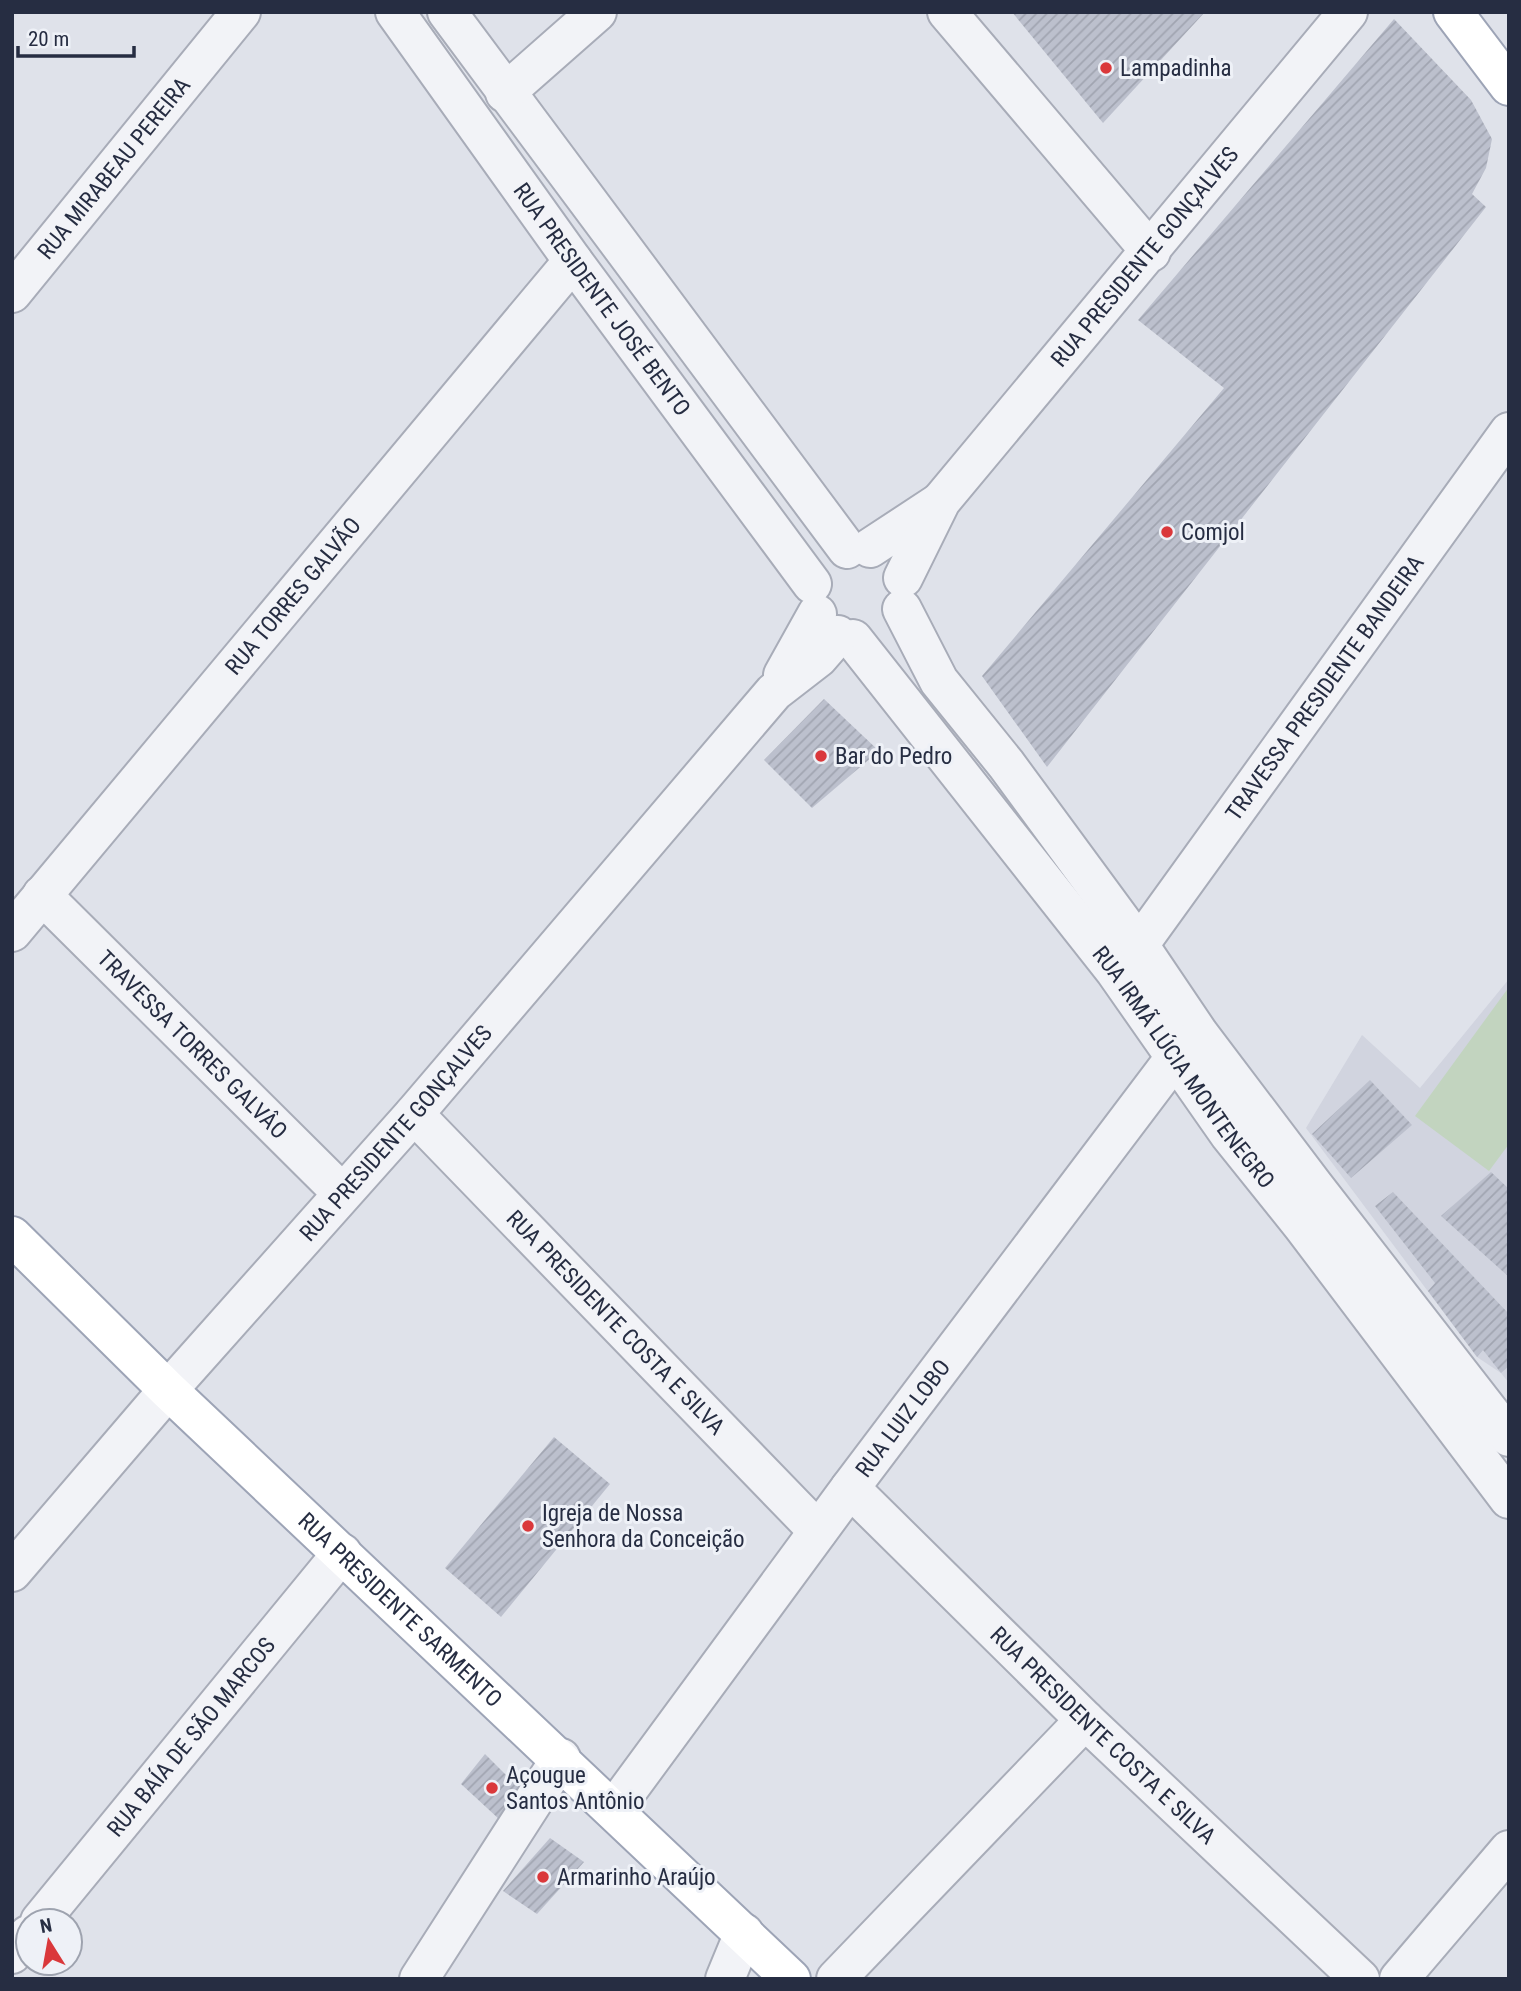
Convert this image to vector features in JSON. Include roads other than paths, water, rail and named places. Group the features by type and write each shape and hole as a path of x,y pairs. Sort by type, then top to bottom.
{"main road":[{"path":"1453,12 1509,86"},
{"name":"RUA PRESIDENTE SARMENTO","path":"12,1236 168,1391 561,1758 791,1979"}],"street":[{"name":"RUA MIRABEAU PEREIRA","path":"12,293 241,12"},
{"name":"RUA PRESIDENTE JOSÉ BENTO","path":"396,12 830,618"},
{"name":"RUA PRESIDENTE JOSÉ BENTO","path":"447,12 505,93 858,548"},
{"path":"505,93 597,12"},
{"path":"947,12 1151,252"},
{"name":"RUA PRESIDENTE GONÇALVES","path":"902,594 942,501 1348,12"},
{"name":"RUA TORRES GALVÃO","path":"12,932 573,261"},
{"name":"TRAVESSA PRESIDENTE BANDEIRA","path":"1139,945 1509,432"},
{"name":"RUA PRESIDENTE GONÇALVES","path":"858,548 942,501"},
{"path":"858,548 884,555 902,594 883,632 869,638 830,618 817,570 827,558 858,548"},
{"name":"RUA IRMÃ LÚCIA MONTENEGRO","path":"902,594 939,681 1006,764 1139,945 1186,1047 1509,1499"},
{"name":"RUA PRESIDENTE GONÇALVES","path":"12,1572 168,1391 414,1114 774,692 818,658 830,618"},
{"name":"RUA IRMÃ LÚCIA MONTENEGRO","path":"830,618 1115,971 1186,1047 1509,1437"},
{"name":"TRAVESSA TORRES GALVÂO","path":"42,895 342,1193"},
{"name":"RUA LUIZ LOBO","path":"614,1809 850,1488 1186,1047"},
{"name":"RUA PRESIDENTE COSTA E SILVA","path":"414,1114 818,1531"},
{"name":"RUA PRESIDENTE COSTA E SILVA","path":"850,1488 1085,1720 1360,1979"},
{"name":"RUA BAÍA DE SÃO MARCOS","path":"51,1907 342,1553"},
{"path":"836,1979 1085,1720"},
{"path":"419,1979 561,1758"},
{"path":"1399,1979 1509,1850"},
{"path":"725,1979 744,1933"}],"place":[{"name":"Lampadinha","path":"1106,68"},
{"name":"Comjol","path":"1167,532"},
{"name":"Bar do Pedro","path":"821,756"},
{"name":"Igreja de Nossa Senhora da Conceição","path":"528,1526"},
{"name":"Açougue Santos Antônio","path":"492,1788"},
{"name":"Armarinho Araújo","path":"543,1877"}]}
